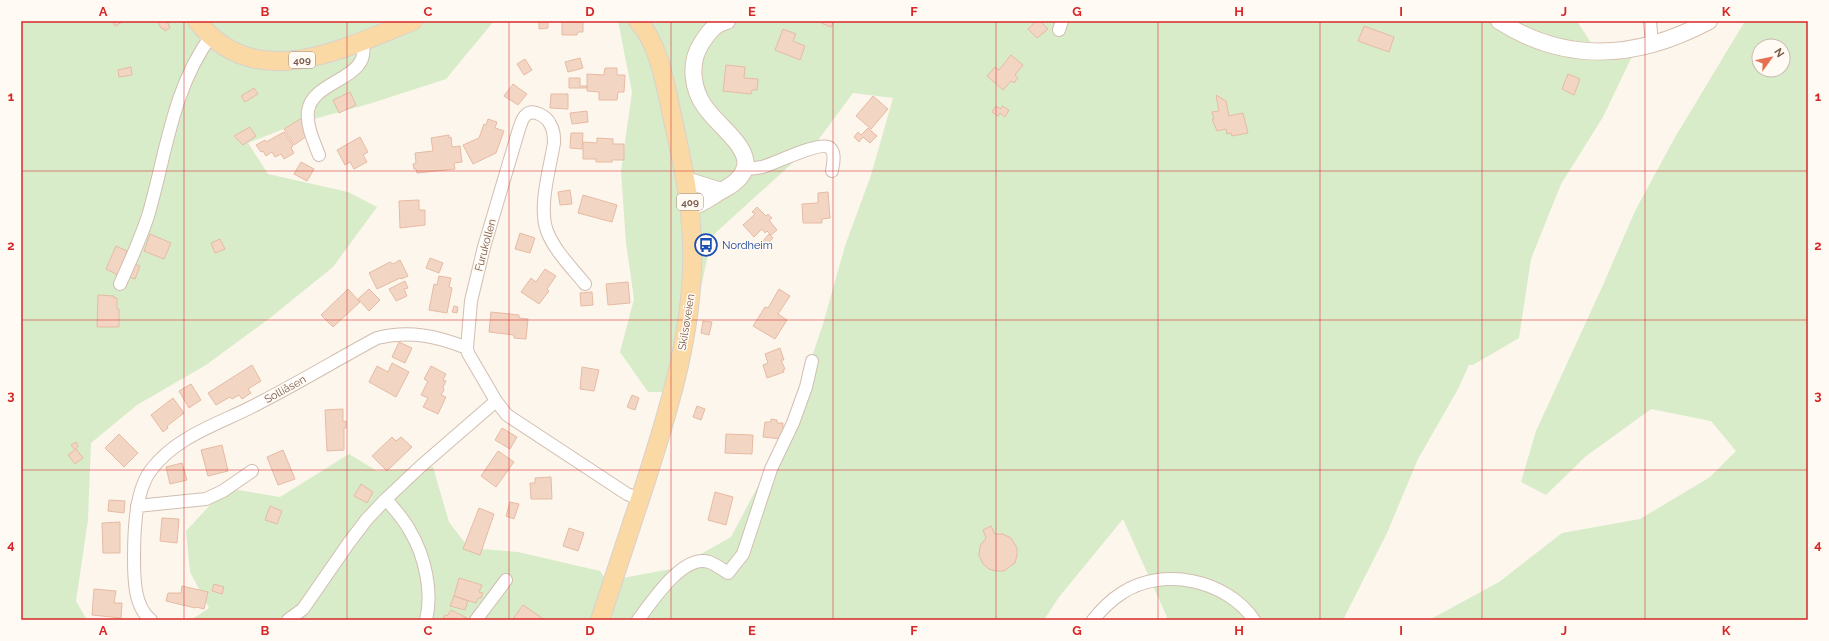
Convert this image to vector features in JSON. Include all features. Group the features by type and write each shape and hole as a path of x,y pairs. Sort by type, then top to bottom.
{"main road":[{"name":"409","path":"197,21 211,36 232,50 258,60 282,62 321,56 414,21"},
{"name":"Skilsøveien","path":"600,620 674,390 685,337 691,289 693,245 691,207 686,180 664,80 653,43 638,21"},
{"path":"691,207 699,205 738,180 744,169 743,152 731,135 705,108 694,84 695,58 698,48 708,33 718,23 727,21"},
{"path":"1500,21 1511,28 1534,38 1564,47 1614,52 1644,48 1670,39 1709,21"},
{"path":"686,180 721,191"}],"street":[{"path":"1650,21 1652,44"},
{"path":"120,284 148,217 176,106 185,82 211,36"},
{"path":"319,155 311,133 307,112 309,105 322,91 360,63 364,52 362,41"},
{"name":"Furukollen","path":"467,348 471,301 484,247 519,129 524,116 529,112 535,112 544,117 550,122 554,132 554,143 544,218 547,231 553,243 585,284"},
{"path":"744,169 763,167 806,150 825,146 829,147 833,153 832,171"},
{"name":"Solliåsen","path":"151,620 141,607 137,595 134,550 137,506 143,483 150,470 166,454 192,435 259,403 377,338 391,334 418,334 437,337 467,348"},
{"path":"467,348 496,401 507,415 515,422 628,494 640,499"},
{"path":"638,620 658,592 679,572 695,561 708,562 728,573 743,554 771,469 793,424 806,387 812,361"},
{"path":"288,620 303,609 367,519 421,466 496,401"},
{"path":"137,506 206,499 222,491 252,471"},
{"path":"386,499 408,526 420,551 428,591 428,612 426,620"},
{"path":"476,620 506,580"},
{"path":"1093,620 1103,608 1123,592 1152,582 1184,580 1196,582 1221,591 1236,601 1254,620"}],"green space":[{"path":"21,21 494,21 446,79 372,103 296,124 248,143 268,174 348,192 377,207 333,267 270,318 206,365 137,405 91,443 88,520 76,601 87,620 21,620"},
{"path":"618,21 1577,21 1591,43 1638,44 1603,117 1561,184 1531,259 1519,338 1473,365 1469,365 1458,389 1418,459 1387,533 1343,620 1164,620 1167,617 1123,519 1059,597 1044,620 191,620 209,608 190,572 186,531 226,488 280,497 349,454 377,471 433,467 449,522 469,548 518,552 600,571 607,581 676,568 731,537 768,467 799,395 823,324 845,246 871,175 893,98 853,93 819,139 712,236 695,315 670,392 648,392 620,352 634,299 626,243 621,171 632,92"},
{"path":"1745,21 1808,21 1808,620 1429,620 1499,582 1562,533 1640,519 1710,477 1736,451 1711,421 1651,409 1585,457 1546,495 1521,482 1536,431 1635,211 1674,139"}],"building":[{"path":"112,21 124,21 115,26"},
{"path":"161,21 167,21 170,28 165,31 164,28 162,29 158,23"},
{"path":"539,21 548,21 548,28 539,29"},
{"path":"562,21 583,21 583,32 578,32 577,35 562,35"},
{"path":"822,21 834,21 831,27 821,23"},
{"path":"1036,21 1040,21 1048,29 1037,38 1028,29"},
{"path":"1364,26 1394,37 1389,52 1358,41"},
{"path":"783,29 796,34 793,41 805,46 800,60 775,50"},
{"path":"1011,55 1023,65 1015,75 1018,78 1014,83 1011,81 1003,90 987,76 995,67 999,70"},
{"path":"580,58 583,68 568,72 565,62"},
{"path":"525,59 532,70 524,75 517,64"},
{"path":"726,65 745,67 744,78 758,79 757,90 752,90 751,94 723,91"},
{"path":"131,67 132,75 119,77 118,70"},
{"path":"605,68 617,68 617,75 625,75 624,92 618,92 617,100 599,100 599,92 587,91 587,74 604,75"},
{"path":"1568,74 1580,79 1574,95 1562,89"},
{"path":"569,78 580,78 580,86 587,86 587,88 569,88"},
{"path":"513,84 527,94 518,105 504,96"},
{"path":"254,88 258,94 245,102 241,96"},
{"path":"350,92 356,105 339,113 333,100"},
{"path":"551,94 568,94 568,109 550,108"},
{"path":"1216,95 1226,101 1229,116 1243,113 1248,133 1232,136 1231,133 1227,134 1226,129 1217,131 1212,119 1214,119 1212,112 1219,111"},
{"path":"873,96 888,109 871,129 856,116"},
{"path":"996,106 1001,109 1002,106 1009,110 1005,117 1000,113 998,116 992,112"},
{"path":"587,111 588,122 572,124 570,113"},
{"path":"302,118 307,136 294,145 284,129"},
{"path":"488,119 497,122 495,128 504,131 496,153 473,164 463,145 479,138 484,124 486,125"},
{"path":"250,127 256,136 243,145 234,136"},
{"path":"868,128 877,136 870,143 863,137 859,142 854,137 858,132 861,135"},
{"path":"284,132 293,146 291,148 294,153 284,159 281,154 275,157 272,152 266,156 256,145 265,140 266,142"},
{"path":"571,133 583,133 582,149 570,148"},
{"path":"449,135 449,138 451,137 452,147 460,146 462,162 454,163 455,169 417,173 413,164 416,163 415,153 433,151 431,138"},
{"path":"360,137 368,152 363,155 367,162 354,169 350,162 345,165 337,150"},
{"path":"597,138 613,139 613,144 624,144 624,160 596,162 596,159 583,159 583,142 597,143"},
{"path":"301,162 314,169 307,181 294,174"},
{"path":"570,190 572,204 560,205 558,192"},
{"path":"828,192 830,218 822,219 822,223 803,223 802,204 818,203 818,193"},
{"path":"583,195 617,205 612,222 578,213"},
{"path":"419,200 419,210 425,210 425,225 400,228 399,201"},
{"path":"757,207 766,216 768,214 772,218 769,220 777,230 771,235 767,231 765,233 762,229 754,237 743,225 755,214 752,212"},
{"path":"520,233 535,238 530,253 515,249"},
{"path":"150,234 171,243 164,259 144,251"},
{"path":"769,234 773,238 767,244 763,241"},
{"path":"220,239 225,249 215,253 211,243"},
{"path":"116,246 127,251 118,275 106,269"},
{"path":"430,258 443,263 439,273 426,268"},
{"path":"400,260 408,276 401,279 400,278 377,289 369,273 390,262 393,264"},
{"path":"132,263 140,266 135,279 127,276"},
{"path":"545,269 556,276 547,289 549,291 539,304 521,292 531,278 536,282"},
{"path":"439,276 451,278 449,287 452,288 447,313 429,310 434,284 437,285"},
{"path":"405,281 408,288 404,289 407,296 396,301 389,289"},
{"path":"628,282 630,303 608,305 606,284"},
{"path":"348,289 360,302 333,327 321,315"},
{"path":"369,289 380,300 369,311 358,299"},
{"path":"779,289 790,296 778,314 787,320 775,339 753,326 765,307 768,308"},
{"path":"592,292 593,305 581,306 580,293"},
{"path":"98,295 114,296 114,298 117,298 117,309 119,309 119,327 97,327"},
{"path":"454,306 458,307 457,313 452,312"},
{"path":"491,312 519,315 519,318 528,319 526,339 514,338 514,335 489,332"},
{"path":"703,321 712,322 709,335 701,333"},
{"path":"399,342 412,348 405,363 392,357"},
{"path":"780,348 784,360 781,360 785,369 783,370 784,372 767,378 763,365 768,363 765,354"},
{"path":"392,363 409,372 396,397 369,382 377,366 388,372"},
{"path":"252,365 261,381 248,389 251,393 242,399 239,395 232,399 230,397 216,405 208,393"},
{"path":"431,366 446,374 443,380 446,381 443,387 444,390 441,395 446,397 438,414 423,407 428,398 421,395 428,381 424,379"},
{"path":"582,367 599,370 594,391 580,389"},
{"path":"191,384 201,400 189,408 179,391"},
{"path":"632,395 639,398 635,410 627,407"},
{"path":"173,398 184,413 167,426 168,428 163,432 151,415"},
{"path":"697,406 705,409 701,420 693,417"},
{"path":"343,409 343,422 346,421 346,428 344,428 344,450 327,451 325,410"},
{"path":"771,419 777,420 777,423 783,423 782,439 763,437 765,422 771,422"},
{"path":"502,428 517,437 510,449 495,440"},
{"path":"119,434 138,453 124,467 105,448"},
{"path":"726,434 753,435 752,454 725,453"},
{"path":"392,437 396,441 401,437 412,447 387,471 372,456"},
{"path":"76,442 78,446 76,449 83,458 75,464 68,455 75,450 71,445"},
{"path":"222,445 228,471 208,476 201,450"},
{"path":"283,450 295,479 278,485 267,457"},
{"path":"498,451 514,462 496,487 481,476"},
{"path":"182,463 187,480 170,484 166,467"},
{"path":"551,477 552,499 531,499 530,483 535,483 535,478"},
{"path":"361,484 373,492 367,503 354,496"},
{"path":"715,492 733,497 726,525 708,520"},
{"path":"109,500 125,501 124,513 108,511"},
{"path":"510,502 519,504 514,519 506,516"},
{"path":"270,506 282,511 277,524 265,520"},
{"path":"479,508 494,514 480,555 463,549"},
{"path":"162,518 179,519 177,543 160,541"},
{"path":"120,522 120,553 103,553 102,523"},
{"path":"991,526 995,534 1003,534 1011,538 1017,548 1015,563 1004,571 989,569 983,564 979,555 980,546 986,538 983,530"},
{"path":"569,528 584,533 578,551 563,546"},
{"path":"459,578 482,585 479,592 483,593 481,598 478,598 476,603 454,596"},
{"path":"214,584 224,587 222,594 212,591"},
{"path":"182,586 208,592 204,609 166,601 168,593 181,593"},
{"path":"94,589 116,591 114,603 122,603 121,618 92,615"},
{"path":"454,596 468,601 465,610 450,606"},
{"path":"523,605 545,620 512,620"},
{"path":"451,610 467,618 465,620 442,620"}],"place":[{"name":"Nordheim","path":"706,245"}]}
